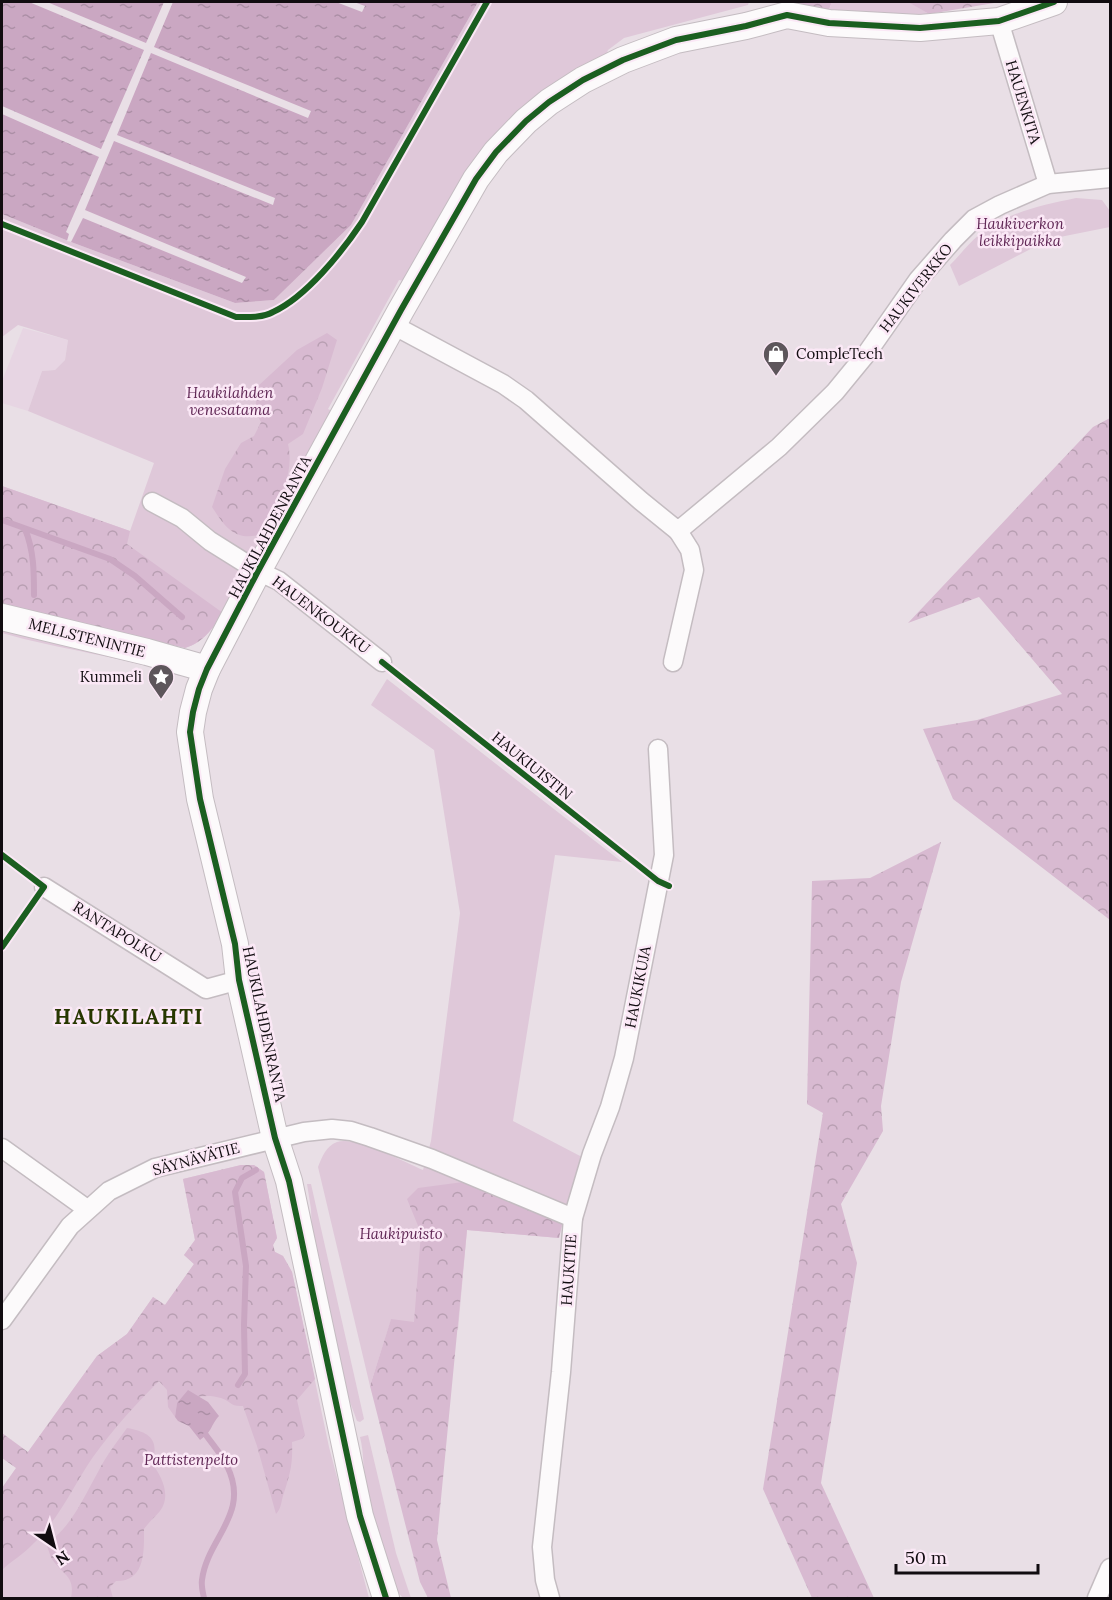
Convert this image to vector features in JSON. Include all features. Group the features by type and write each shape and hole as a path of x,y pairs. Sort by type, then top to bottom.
{"street":[{"name":"HAUKILAHDENRANTA","path":"386,1599 360,1516 289,1181 275,1138 239,980 235,944 200,799 190,732 199,689 207,669 393,325 476,179 496,152 549,102 583,80 623,60 676,40 746,26 788,33 829,23 920,28 999,21 1054,2"},
{"name":"HAUENKITA","path":"999,21 1048,184"},
{"name":"HAUKIVERKKO","path":"678,531 779,447 835,392 867,353 918,280 974,219 1048,184 1110,178"},
{"path":"393,325 503,384 526,400 678,531 690,550 694,570 674,662"},
{"name":"HAUENKOUKKU","path":"152,502 182,518 210,541 258,571 279,581 382,662"},
{"name":"MELLSTENINTIE","path":"2,617 136,649 207,669"},
{"name":"HAUKIKUJA","path":"573,1218 624,1058 664,855 658,748"},
{"name":"RANTAPOLKU","path":"44,887 206,989 239,980"},
{"name":"HAUKITIE","path":"275,1138 332,1129 360,1134 432,1159 573,1218 561,1372 542,1547 545,1580 550,1599"},
{"name":"SÄYNÄVÄTIE","path":"2,1320 70,1226 109,1191 155,1168 275,1138"},
{"path":"2,1148 87,1209"},
{"path":"1097,1599 1110,1568"}],"shaded area":[{"path":"23,328 68,340 65,360 55,370 42,371 28,411 2,403 2,381"}],"green space":[{"name":"Haukilahden venesatama","path":"478,2 749,2 748,5 624,38 608,50 605,58 559,86 409,282 399,280 328,409 336,413 223,613 202,639 185,648 2,486 130,531 154,463 28,411 42,371 55,370 65,360 68,340 18,325 2,337 2,214 235,303 274,300 351,225"},
{"path":"796,2 832,2 828,12 796,7"},
{"path":"832,2 909,2 929,14 828,13"},
{"path":"908,2 1000,2 929,14"},
{"name":"Haukiverkon leikkipaikka","path":"1076,198 1102,200 1110,211 1110,227 1050,239 959,286 950,265 984,231 1017,214"},
{"path":"327,333 337,340 322,388 303,434 288,444 289,469 282,492 259,535 236,534 225,525 212,507 225,469 241,443 254,436 261,422 255,411 258,386 297,350"},
{"path":"1110,418 1110,920 953,799 923,729 977,720 1062,694 979,597 908,623 1093,427"},
{"path":"2,486 130,531 127,544 223,613 202,639 185,648 2,605"},
{"path":"2,627 178,671 180,676 136,663 2,633"},
{"name":"Haukipuisto","path":"387,679 622,862 555,855 513,1121 582,1157 559,1238 467,1230 458,1330 391,1320 370,1386 318,1167 330,1146 346,1141 368,1146 423,1170 431,1141 460,913 434,750 371,705"},
{"path":"941,842 901,982 881,1106 883,1131 841,1204 857,1263 821,1483 874,1598 812,1598 763,1489 823,1113 807,1104 812,881 870,878"},
{"name":"Pattistenpelto","path":"241,1165 254,1165 264,1172 277,1238 273,1245 275,1252 283,1256 292,1272 329,1447 369,1598 2,1598 2,1488 97,1356 127,1334 153,1297 165,1305 194,1264 184,1255 195,1240 183,1179"},
{"path":"241,1165 254,1165 264,1172 277,1238 273,1245 275,1252 283,1256 292,1272 315,1379 297,1400 305,1435 302,1439 292,1442 290,1469 279,1510 276,1514 243,1406 235,1406 224,1399 215,1397 198,1397 177,1403 175,1417 168,1407 167,1390 159,1381 124,1417 101,1447 43,1534 2,1570 2,1488 16,1468 2,1458 2,1433 28,1452 97,1356 127,1334 153,1297 165,1305 194,1264 184,1255 195,1240 183,1179"},
{"path":"463,1182 544,1213 562,1224 559,1238 467,1230 437,1540 451,1598 428,1598 420,1582 370,1386 391,1319 414,1322 421,1233 407,1199 418,1188"},
{"path":"307,1184 311,1184 364,1419 360,1422 357,1421 336,1364 313,1259 311,1209"},
{"path":"127,1428 151,1438 155,1448 152,1463 164,1486 165,1499 160,1511 144,1529 143,1555 138,1570 133,1576 126,1580 116,1581 110,1587 113,1598 71,1598 72,1585 53,1560 46,1544 70,1521 104,1460"},
{"path":"368,1435 396,1553 411,1598 403,1598 396,1590 378,1537 365,1483 360,1437"}],"water":[{"path":"2,2 478,2 351,225 274,300 235,303 2,214"},
{"path":"188,1390 208,1402 219,1416 200,1440 189,1426 175,1417 177,1403"}],"pier":[{"path":"29,2 47,2 146,43 164,2 173,2 154,47 311,111 308,118 151,53 117,135 275,198 273,205 114,141 85,210 246,277 242,283 83,218 71,242 67,241 69,234 66,232 99,157 2,114 2,106 101,149 144,50"},
{"path":"336,2 354,2 365,6 362,12"}],"waterway":[{"path":"2,520 110,559 135,576 182,617"},
{"path":"25,529 32,553 34,595"},
{"path":"238,1385 245,1374 246,1266 235,1192 242,1178 256,1170"},
{"path":"204,1598 202,1582 205,1565 231,1512 234,1498 233,1483 227,1466 206,1435"}],"cycle path":[{"path":"2,224 236,317 269,314 298,296 310,285 334,260 362,222 487,2"},
{"path":"386,1598 360,1516 289,1181 275,1138 239,980 235,944 200,799 190,732 199,689 207,669 401,310 476,179 496,152 526,121 549,102 583,80 623,60 676,40 787,15 829,23 920,28 999,21 1054,2"},
{"name":"HAUKIUISTIN","path":"382,662 658,881 669,886"},
{"path":"2,855 44,887 2,947"}],"place":[{"name":"CompleTech","path":"776,377"},
{"name":"Kummeli","path":"161,700"}],"district":[{"name":"HAUKILAHTI","path":"129,1017"}]}
